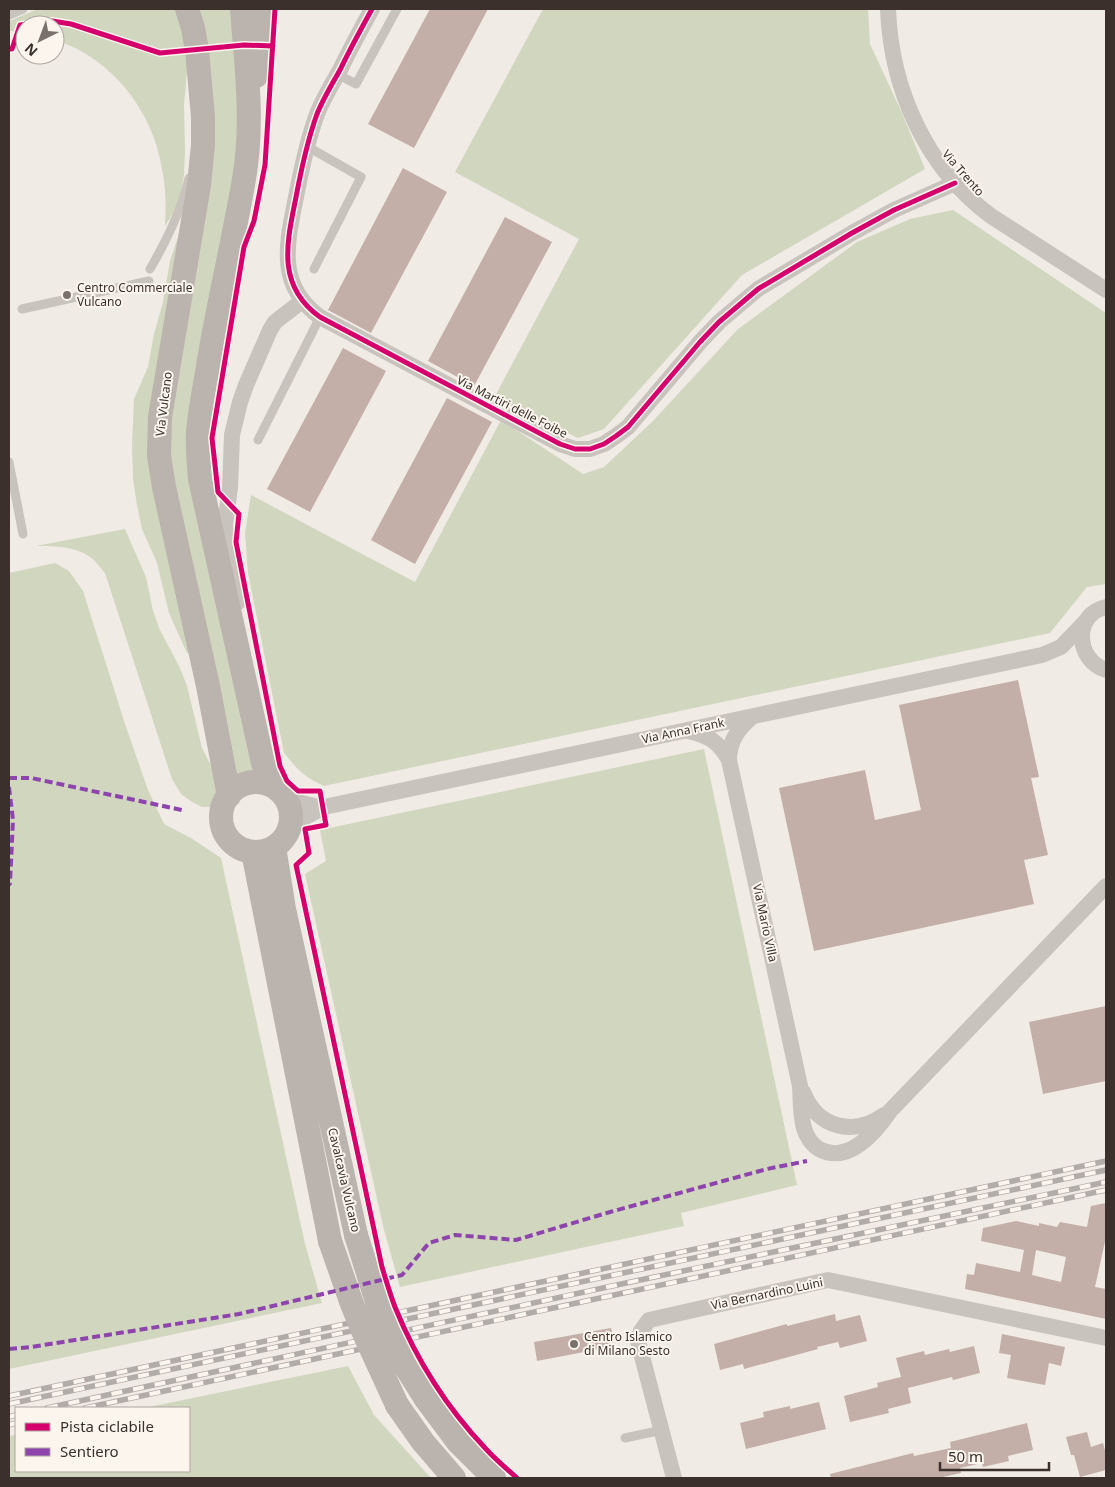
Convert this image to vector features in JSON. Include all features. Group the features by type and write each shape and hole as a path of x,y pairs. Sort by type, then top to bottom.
{"main road":[{"name":"Via Vulcano","path":"187,9 197,50 203,117 203,145 199,185 160,417 159,456 164,487 208,686 229,796"},
{"path":"242,9 250,114"},
{"path":"263,9 261,45 250,114 244,178 220,296 201,410 198,456 200,479 262,764 269,778 281,793 291,811 291,819 271,845 241,848 227,836 224,830 222,814 224,804 229,796 240,787 252,783 266,784 281,793"},
{"name":"Cavalcavia Vulcano","path":"271,845 356,1236 379,1308 404,1364 426,1399 458,1442 494,1478"},
{"name":"Cavalcavia Vulcano","path":"271,845 330,1241 363,1331 397,1405 423,1442 454,1478"}],"street":[{"name":"Via Martiri delle Foibe","path":"372,9 317,116 302,166 288,237 286,254 291,278 302,301 320,317 560,444 574,449 590,449 604,444 628,427 706,335 758,289 894,210 955,183"},
{"name":"Via Trento","path":"888,9 892,47 898,72 916,125 929,149 955,183 974,203 991,216 1106,290"},
{"path":"235,639 238,607 225,526 230,488 232,435 246,385 270,330 275,322 302,301"},
{"name":"Via Anna Frank","path":"281,793 311,806 324,807 1042,655 1061,647 1093,613 1106,607"},
{"path":"1086,622 1081,642 1085,653 1101,668"},
{"name":"Via Anna Frank","path":"1042,655 1068,655 1101,668"},
{"name":"Via Mario Villa","path":"752,717 742,726 731,742 729,760 800,1086 804,1127 808,1139 815,1147 832,1154 842,1153 863,1142 874,1133 890,1111 1106,886"},
{"name":"Via Mario Villa","path":"686,730 712,739 724,751 729,760"},
{"name":"Via Anna Frank","path":"271,845 302,819 324,807"},
{"name":"Via Mario Villa","path":"800,1086 805,1099 815,1113 831,1123 841,1126 860,1127 869,1125 890,1111"},
{"name":"Via Bernardino Luini","path":"674,1478 638,1341 641,1330 650,1320 828,1280 1106,1338"}],"lane":[{"path":"9,15 23,9"},
{"path":"337,74 356,84 397,9"},
{"path":"150,269 169,236 184,197 203,117"},
{"path":"308,147 361,177 314,269"},
{"path":"22,309 148,281"},
{"path":"258,440 320,317"},
{"path":"9,462 23,534"},
{"path":"625,1438 662,1430"}],"green space":[{"path":"38,9 177,9 188,61 184,105 184,175 180,196 165,226 162,169 150,127 139,107 112,73 76,48 65,44 65,15 24,15"},
{"path":"195,9 232,9 238,104 236,158 193,404 258,778 249,778 236,783 166,448 188,300"},
{"path":"543,9 868,9 870,44 925,169 742,275 604,429 578,438 494,398 579,239 455,172"},
{"path":"15,19 15,31 9,31 9,21"},
{"path":"953,210 1106,313 1106,584 1087,587 1050,633 324,786 302,772 284,753 248,573 245,533 251,495 415,582 501,420 583,474 604,467 652,422 738,329 857,242 910,219"},
{"path":"180,231 149,422 190,652 187,653 169,613 157,563 142,529 133,479 132,446 134,399 148,367 170,261"},
{"path":"125,529 146,577 153,611 160,630 180,668 187,686 202,748 215,773 217,798 210,807 202,807 181,794 172,779 105,573 88,555 74,549 36,546"},
{"path":"55,563 69,571 83,591 125,724 148,790 164,824 191,838 221,858 305,1244 322,1303 9,1369 9,573"},
{"path":"704,749 797,1185 681,1213 684,1226 400,1287 383,1226 305,874 326,861 320,830"},
{"path":"348,1366 374,1415 431,1478 9,1478 9,1436 15,1435 15,1472 190,1472 190,1407 149,1407"}],"building":[{"path":"430,9 488,9 414,148 368,124"},
{"path":"403,168 447,192 371,333 328,310"},
{"path":"505,217 552,242 474,386 428,361"},
{"path":"343,348 386,371 310,512 267,489"},
{"path":"447,398 492,422 415,564 371,540"},
{"path":"1018,680 1039,777 1031,778 1048,855 1024,860 1034,904 814,951 779,788 865,770 875,820 921,810 899,705"},
{"path":"1106,1006 1106,1081 1043,1094 1029,1022"},
{"path":"1106,1203 1106,1237 1095,1287 1106,1289 1106,1319 965,1289 967,1274 974,1275 976,1263 1020,1272 1024,1250 981,1241 983,1228 1016,1221 1039,1226 1039,1223 1057,1227 1060,1222 1087,1227 1091,1206","holes":["1036,1250 1066,1257 1061,1282 1032,1275"]},
{"path":"835,1314 836,1321 860,1315 867,1341 840,1348 838,1342 744,1369 743,1364 720,1370 714,1344 787,1324 787,1326"},
{"name":"Centro Islamico di Milano Sesto","path":"611,1328 615,1346 537,1361 534,1342"},
{"path":"1002,1334 1065,1347 1061,1366 1049,1363 1045,1385 1007,1378 1011,1355 999,1353"},
{"path":"974,1346 980,1373 953,1380 952,1377 908,1388 911,1403 888,1409 889,1413 850,1422 844,1396 878,1387 877,1383 901,1377 896,1358 924,1351 925,1355 949,1349 950,1352"},
{"path":"819,1402 826,1429 746,1449 740,1423 764,1417 763,1412 790,1406 790,1409"},
{"path":"1027,1423 1033,1450 1008,1456 1009,1461 983,1467 982,1463 960,1468 961,1473 938,1478 831,1478 830,1474 913,1453 914,1456 951,1448 950,1442"},
{"path":"1087,1432 1091,1447 1103,1443 1106,1454 1106,1470 1080,1477 1074,1455 1071,1455 1066,1437"}],"railway":[{"path":"9,1396 1106,1161"},
{"path":"9,1404 1106,1170"},
{"path":"52,1407 1106,1182"},
{"path":"90,1407 1106,1190"},
{"path":"9,1417 15,1415"},
{"path":"9,1425 15,1423"}],"marked path":[{"path":"9,778 31,778 182,810"},
{"path":"9,787 13,820 9,885"},
{"path":"9,1349 239,1314 402,1275 429,1243 455,1235 516,1240 767,1169 807,1161"}],"cycle path":[{"path":"275,9 265,165 254,221 244,247 212,438 218,492 239,514 236,542 280,766 287,781 298,791 320,791 326,825 305,829 309,853 296,865 382,1267 403,1326 434,1383 472,1434 517,1478"},
{"path":"372,9 322,103 308,143 288,244 290,275 296,290 305,304 320,317 560,444 575,449 590,449 604,444 628,427 700,342 719,322 758,289 894,210 955,183"},
{"path":"9,49 12,49 20,25 52,21 71,24 160,53 244,45 273,46"}],"place":[{"name":"Centro Commerciale Vulcano","path":"67,295"},
{"name":"Centro Islamico di Milano Sesto","path":"574,1344"}]}
